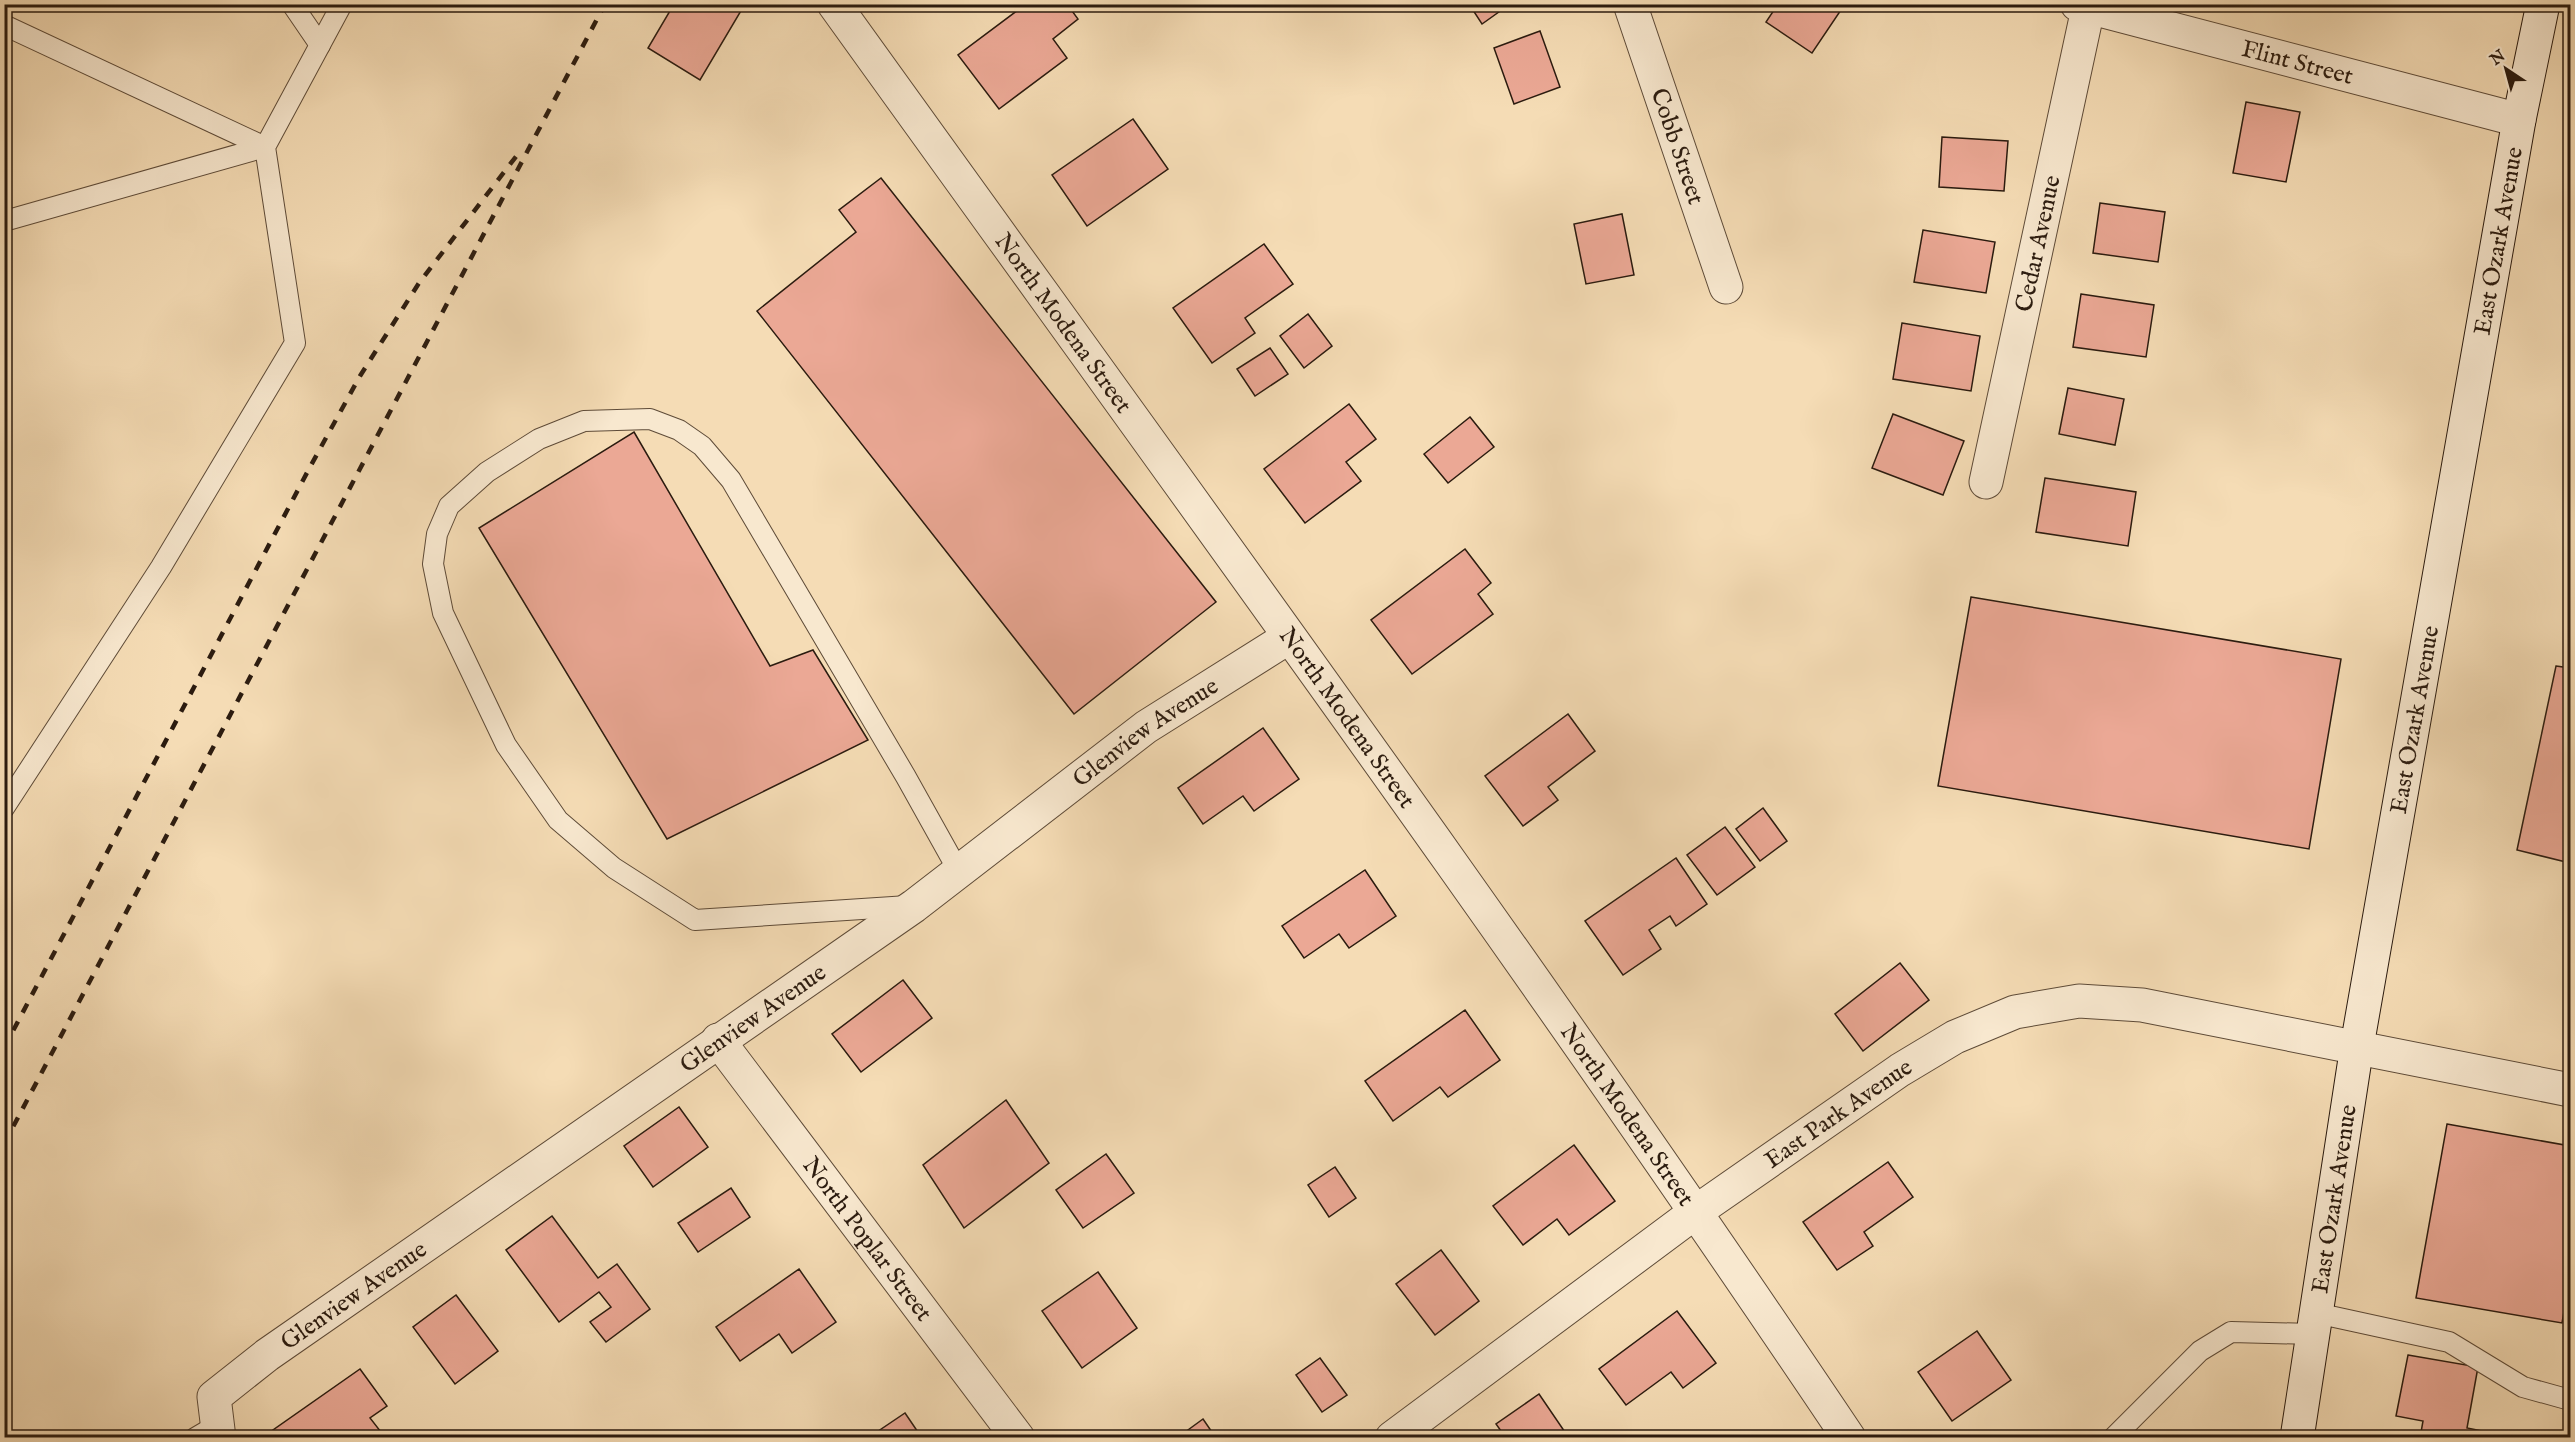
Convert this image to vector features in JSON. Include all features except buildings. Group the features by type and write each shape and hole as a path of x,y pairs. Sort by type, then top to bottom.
{"street":[{"name":"North Modena Street","path":"834,4 1289,637 1697,1211 1849,1437"},
{"name":"Cobb Street","path":"1630,4 1726,287"},
{"name":"East Ozark Avenue","path":"2297,1437 2357,1046 2519,120 2542,4"},
{"name":"Flint Street","path":"2085,6 2519,120"},
{"name":"Cedar Avenue","path":"1986,482 2085,6"},
{"name":"Glenview Avenue","path":"211,1424 267,1355 914,906 1146,727 1289,637"},
{"name":"East Park Avenue","path":"1392,1437 1697,1211 1900,1070 1955,1037 2015,1012 2079,1001 2142,1005 2571,1090"},
{"name":"North Poplar Street","path":"718,1040 1018,1437"}],"lane":[{"path":"292,4 320,45"},
{"path":"4,808 161,567 295,343 265,147 342,4"},
{"path":"4,25 265,147"},
{"path":"4,218 8,220 265,147"},
{"path":"914,906 695,920 614,868 558,820 506,745 442,614 433,564 437,534 449,506 487,472 530,445 584,421 650,419 687,435 702,446 731,480 959,872"},
{"path":"2113,1437 2200,1351 2231,1332 2314,1324 2449,1342 2523,1387 2571,1400"}],"railway":[{"path":"4,1144 605,4"},
{"path":"4,1048 360,376 419,283 521,150"}]}
